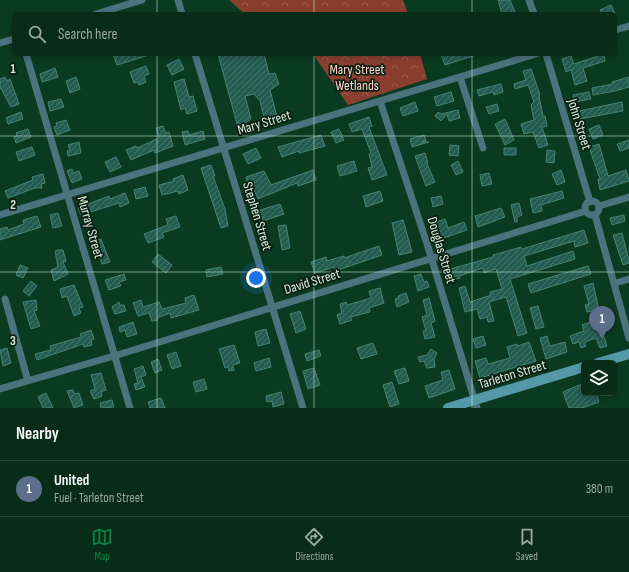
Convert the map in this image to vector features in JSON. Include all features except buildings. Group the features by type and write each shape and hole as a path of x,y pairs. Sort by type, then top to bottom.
{"main road":[{"path":"608,360 629,354"},
{"name":"Tarleton Street","path":"448,408 475,404 581,368"}],"street":[{"path":"103,12 142,0"},
{"path":"178,0 181,12"},
{"path":"530,0 533,12"},
{"path":"617,29 629,26"},
{"path":"0,43 12,40"},
{"name":"Murray Street","path":"27,56 130,408"},
{"name":"Stephen Street","path":"196,56 303,408"},
{"name":"Mary Street","path":"0,215 529,56"},
{"name":"John Street","path":"547,56 590,202"},
{"path":"460,77 483,148"},
{"name":"Douglas Street","path":"380,101 431,258 475,404"},
{"path":"599,206 629,197"},
{"path":"595,215 591,215 586,211 587,204 590,202 596,203 599,206"},
{"path":"599,206 595,215 629,338"},
{"name":"David Street","path":"0,389 114,356 586,211"},
{"path":"615,283 629,279"},
{"path":"4,299 28,381"}],"green space":[{"path":"229,0 403,0 407,12 243,12"},
{"name":"Mary Street Wetlands","path":"314,56 421,56 427,79 348,105"}],"place":[{"name":"United","path":"602,339"}]}
